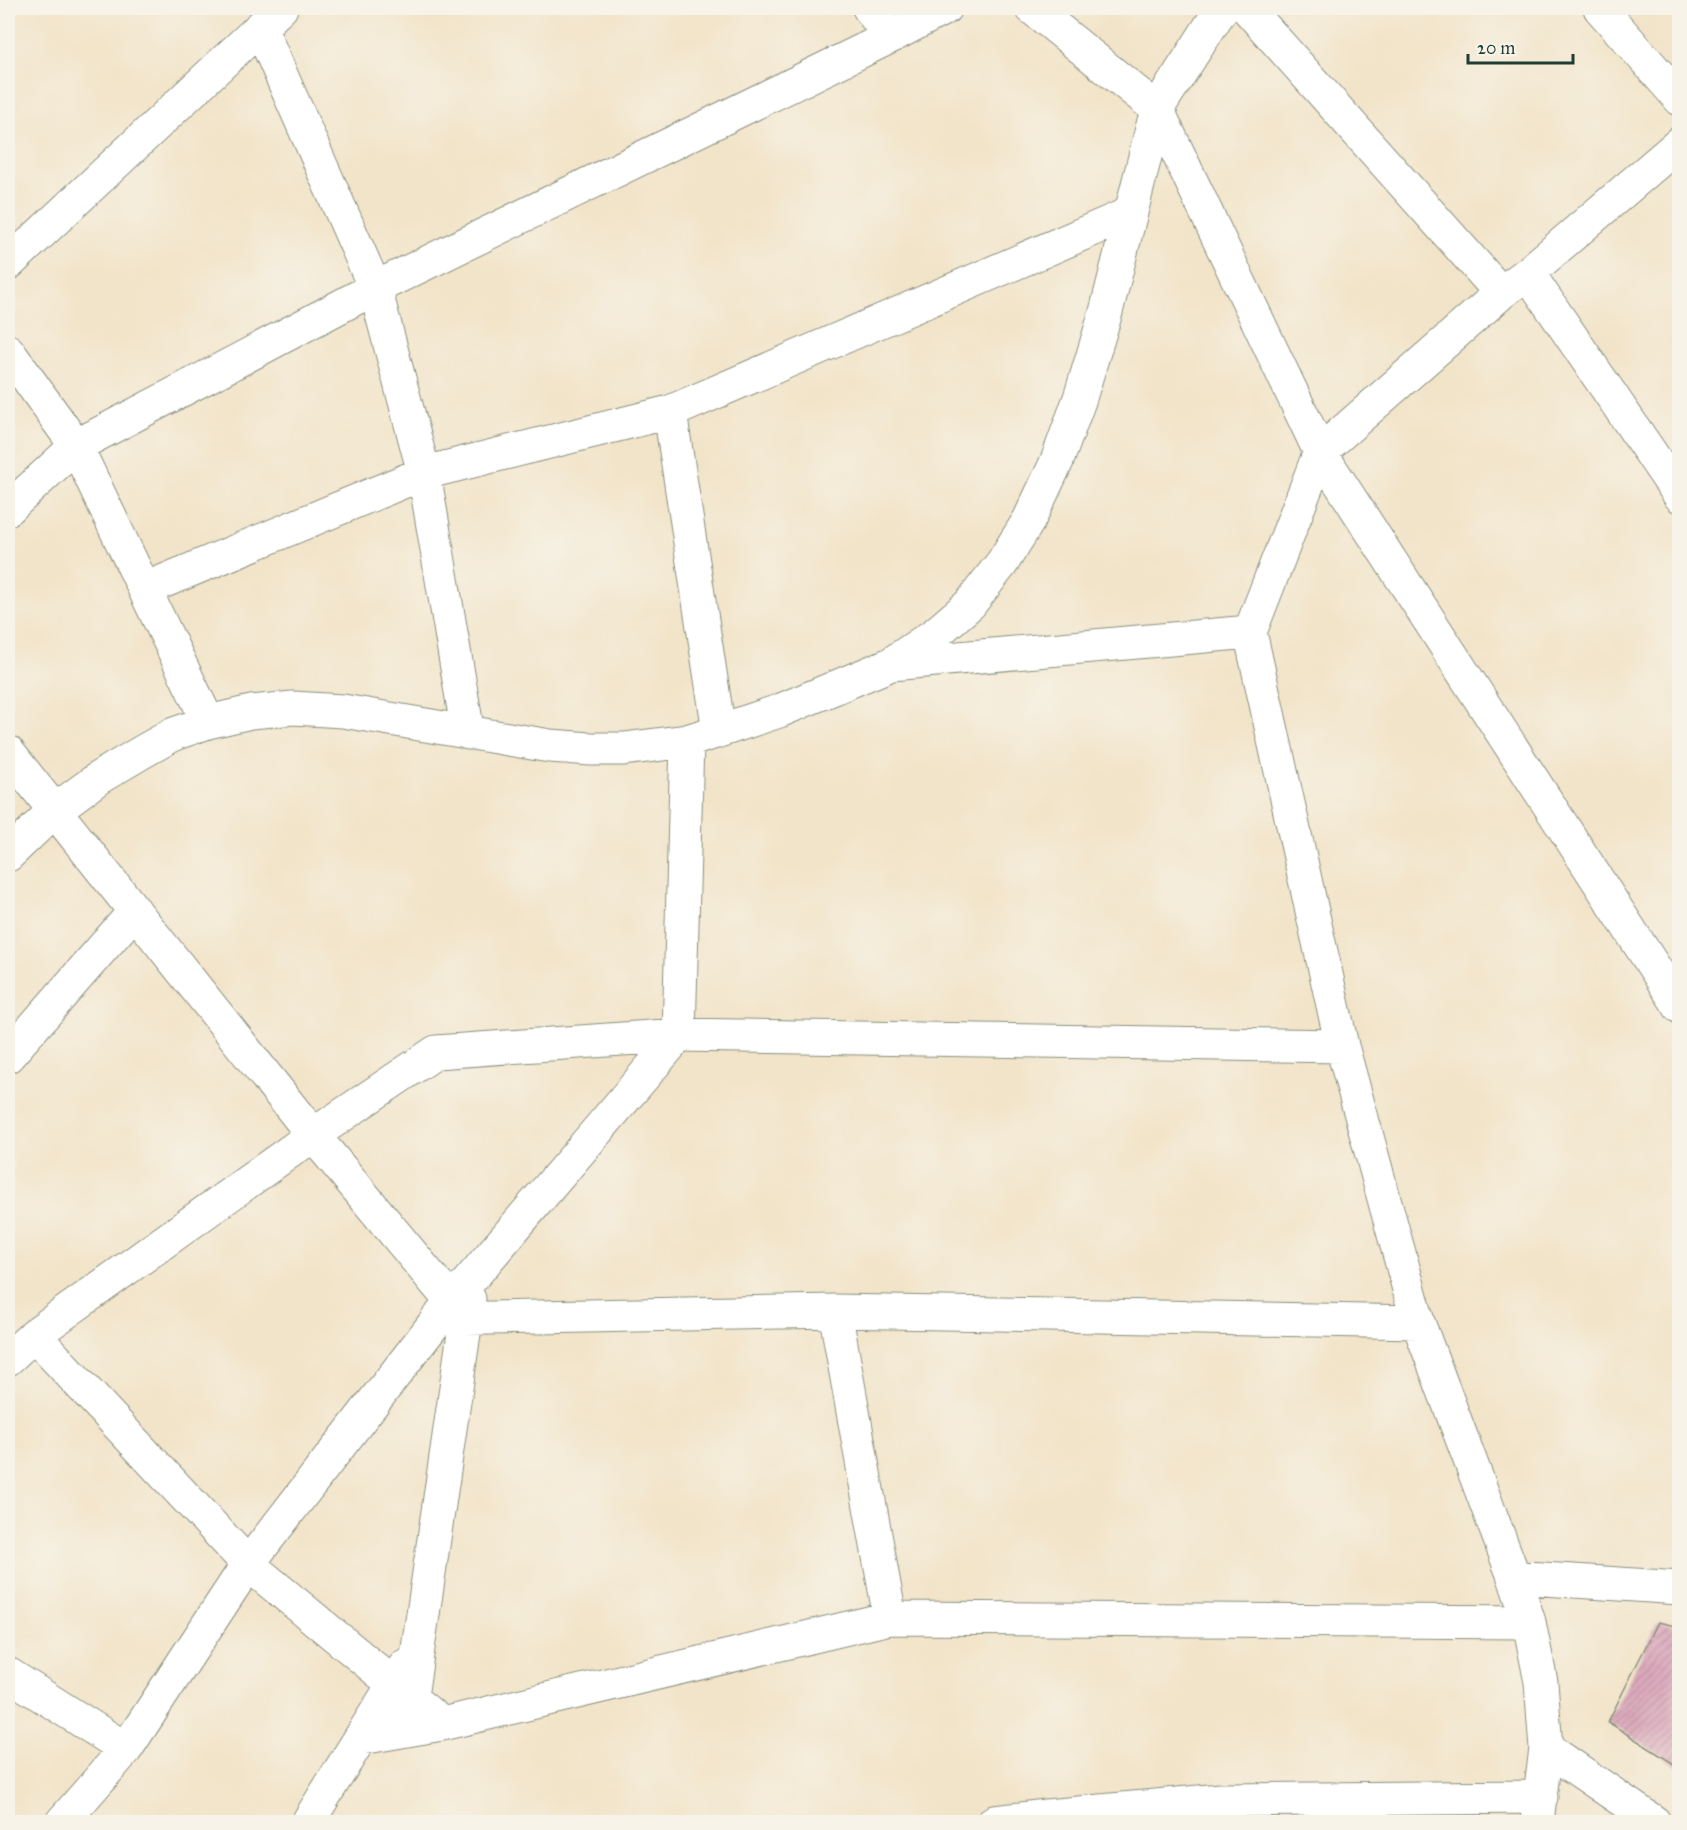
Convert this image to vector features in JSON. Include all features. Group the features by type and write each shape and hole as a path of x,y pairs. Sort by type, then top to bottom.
{"street":[{"path":"869,8 890,37"},
{"path":"8,509 76,446 375,288 945,8"},
{"path":"1032,8 1157,109 1320,452 1680,1007"},
{"path":"1600,8 1680,99"},
{"path":"8,855 55,810 100,777 174,735 208,722 251,712 294,708 366,714 550,746 624,749 687,741 778,711 891,664 935,634 970,603 1002,563 1029,520 1057,461 1080,398 1106,312 1157,109 1225,9 1502,293"},
{"path":"8,264 270,17 375,288 424,473 468,733"},
{"path":"994,1822 1046,1816 1220,1811 1539,1810 1546,1748 1541,1682 1529,1622 1418,1322 1342,1046 1250,632 1320,452 1502,293 1680,143"},
{"path":"145,589 424,473 670,412 1131,213"},
{"path":"1528,273 1679,496"},
{"path":"8,351 76,446 208,722"},
{"path":"670,412 719,731"},
{"path":"891,664 1250,632"},
{"path":"62,1822 126,1749 248,1564 451,1314 473,1276 678,1035 687,741"},
{"path":"8,752 313,1135 451,1314 418,1644 403,1705 361,1738 308,1822"},
{"path":"8,1056 135,911"},
{"path":"8,1359 34,1335 313,1135 436,1052 678,1035 1342,1046"},
{"path":"451,1314 835,1311 1418,1322"},
{"path":"835,1311 890,1618"},
{"path":"34,1335 248,1564 403,1705 442,1724 890,1618 1529,1622"},
{"path":"1514,1577 1680,1588"},
{"path":"8,1674 126,1749"},
{"path":"361,1738 403,1705"},
{"path":"1546,1748 1636,1817"}],"building":[{"path":"1658,1622 1680,1627 1680,1768 1608,1722"}]}
